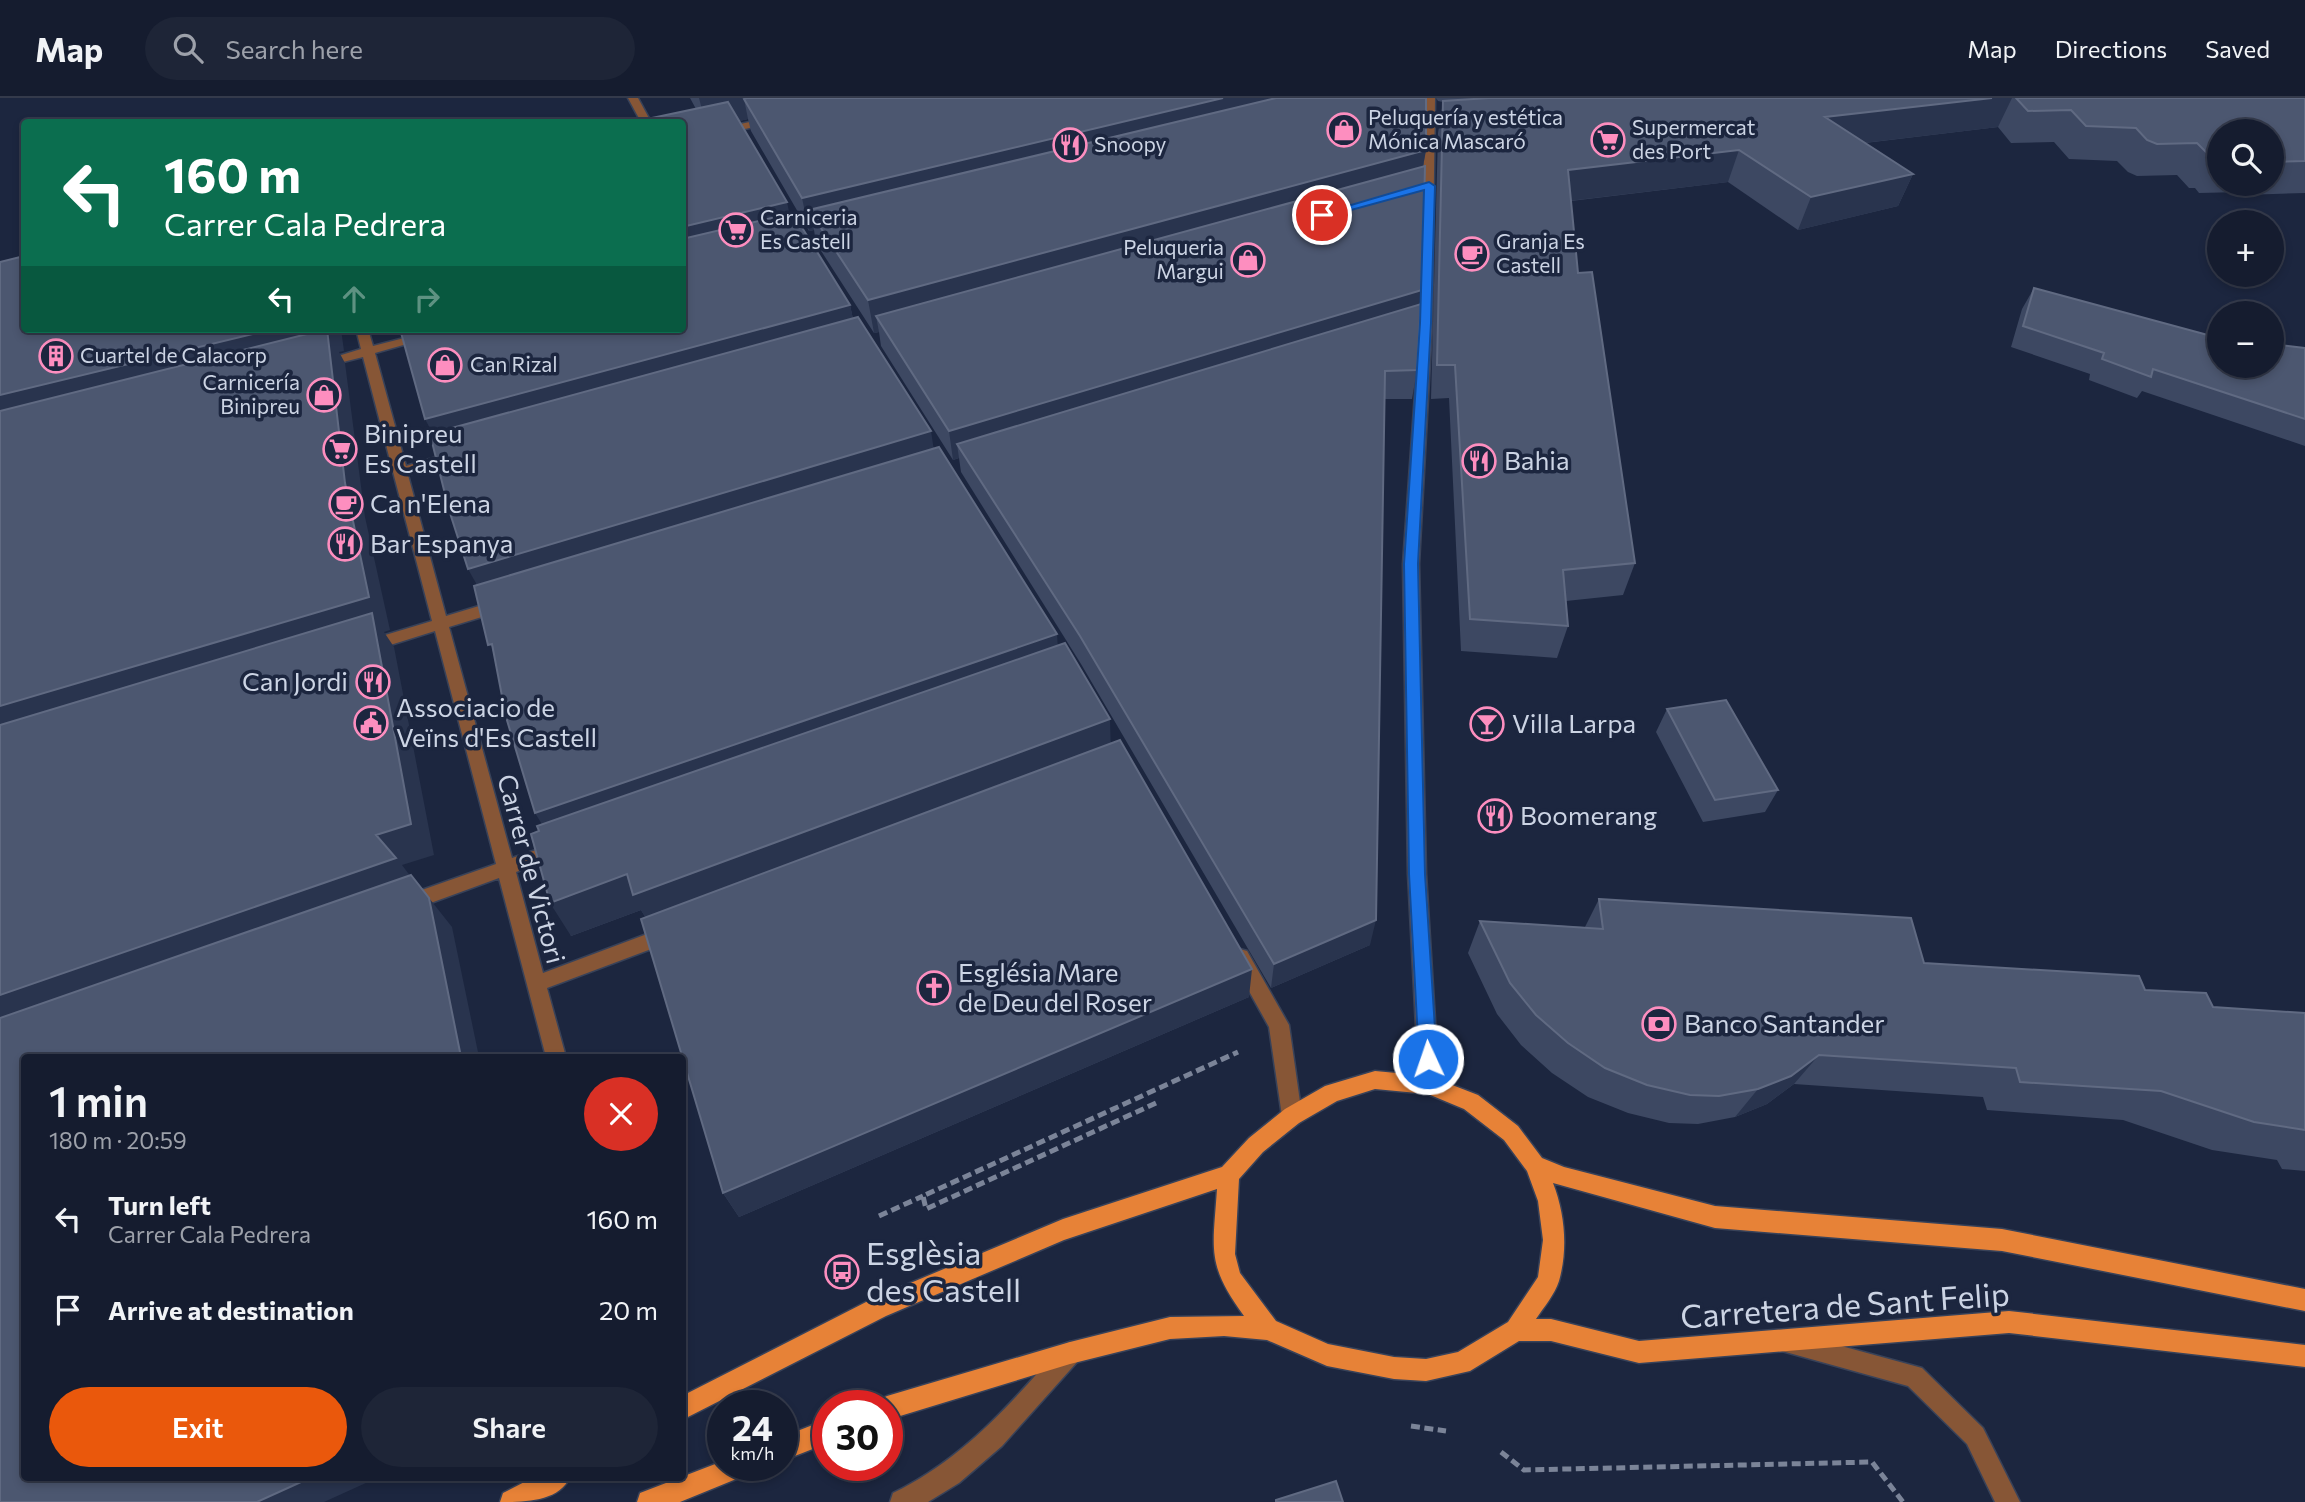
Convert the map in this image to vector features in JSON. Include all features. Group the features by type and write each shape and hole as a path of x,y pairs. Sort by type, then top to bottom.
{"main road":[{"path":"686,1407 878,1308 1063,1230 1228,1175 1256,1145 1292,1116 1332,1093 1375,1080 1429,1085 1471,1102 1511,1132 1535,1165 1549,1201 1554,1240 1548,1281 1516,1330 1462,1363 1426,1370 1394,1368 1327,1355 1268,1329 1224,1325 1170,1328 1070,1353 903,1403"},
{"path":"1535,1165 1562,1177 1715,1217 2001,1240 2305,1300"},
{"path":"1228,1175 1224,1254 1231,1279 1268,1329"},
{"name":"Carretera de Sant Felip","path":"1516,1330 1551,1330 1639,1352 2009,1322 2305,1356"},
{"path":"649,1502 707,1479"},
{"path":"512,1502 551,1481"}],"street":[{"path":"633,98 644,119"},
{"path":"1429,1085 1417,874 1411,564 1419,325 1429,186 1427,159 1437,127 1430,102"},
{"path":"686,140 742,133 790,116"},
{"path":"1389,197 1429,186"},
{"name":"Carrer de Victori","path":"363,333 555,1054"},
{"path":"303,368 439,333"},
{"path":"400,472 467,453"},
{"path":"353,650 521,599"},
{"path":"389,910 571,845"},
{"path":"537,984 690,926"},
{"path":"1230,941 1279,1025 1292,1116"},
{"path":"1783,1341 1914,1376 1975,1436 2008,1502"},
{"path":"902,1502 928,1491 1010,1424 1070,1353"}],"path":[{"path":"879,1216 1238,1052"},
{"path":"923,1196 926,1209 1156,1103"},
{"path":"1411,1426 1446,1430"},
{"path":"1501,1452 1524,1470 1872,1462 1903,1502"}],"building":[{"path":"1223,98 802,198 744,99"},
{"path":"1276,98 1426,98 1426,150 868,300 809,210"},
{"path":"1489,98 1992,98 1825,117 1913,174 1811,197 1739,150 1568,170 1578,273 1592,272 1635,563 1563,570 1568,626 1470,619 1455,365 1437,365 1443,101"},
{"path":"2016,98 2305,98 2305,161 2284,162 2284,119 2207,119 2207,153 2197,143 2157,144 2147,140 2136,128 2086,126 2071,110 2028,111"},
{"path":"728,102 787,202 686,226 686,119 647,119"},
{"path":"1425,166 1422,290 949,431 876,316"},
{"path":"793,213 850,305 425,419 401,333 686,333 686,238"},
{"name":"Cuartel de Calacorp","path":"21,257 21,333 257,333 0,395 0,262"},
{"path":"2034,288 2207,335 2207,378 2284,378 2284,345 2305,348 2305,419 2153,369 2151,377 2102,359 2104,353 2023,326"},
{"path":"1421,304 1417,370 1385,371 1376,920 1274,964 1080,636 957,444"},
{"path":"858,317 931,431 468,569 449,510 430,434"},
{"path":"311,333 327,333 345,483 369,597 0,706 0,411"},
{"path":"939,447 1057,634 535,813 506,717 492,644 488,645 474,586"},
{"path":"372,613 411,824 376,835 396,858 0,995 0,725"},
{"path":"1065,643 1110,719 633,895 627,874 550,903 531,834 539,831 537,826"},
{"path":"1726,700 1778,790 1715,800 1667,709"},
{"name":"Església Mare de Deu del Roser","path":"1120,740 1252,969 723,1193 686,1069 686,1054 681,1054 641,919"},
{"path":"411,875 429,898 460,1054 21,1054 21,1481 303,1481 257,1502 0,1502 0,1018"},
{"path":"1599,899 1911,918 1924,963 2139,976 2145,990 2206,993 2213,1007 2305,1013 2305,1130 2254,1122 2161,1091 2020,1082 2016,1068 1819,1055 1791,1076 1758,1089 1719,1096 1690,1095 1647,1085 1605,1068 1568,1043 1536,1015 1510,983 1480,921 1603,929"},
{"path":"1336,1481 1343,1502 1276,1502 1276,1500"}],"place":[{"name":"Peluquería y estética Mónica Mascaró","path":"1344,130"},
{"name":"Supermercat des Port","path":"1608,140"},
{"name":"Snoopy","path":"1070,145"},
{"name":"Carniceria Es Castell","path":"736,230"},
{"name":"Granja Es Castell","path":"1472,254"},
{"name":"Peluqueria Margui","path":"1248,260"},
{"name":"Cuartel de Calacorp","path":"56,356"},
{"name":"Can Rizal","path":"445,365"},
{"name":"Carnicería Binipreu","path":"324,395"},
{"name":"Binipreu Es Castell","path":"340,449"},
{"name":"Bahia","path":"1479,461"},
{"name":"Ca n'Elena","path":"346,504"},
{"name":"Bar Espanya","path":"345,544"},
{"name":"Can Jordi","path":"373,682"},
{"name":"Associacio de Veïns d'Es Castell","path":"371,723"},
{"name":"Villa Larpa","path":"1487,724"},
{"name":"Boomerang","path":"1495,816"},
{"name":"Església Mare de Deu del Roser","path":"934,988"},
{"name":"Banco Santander","path":"1659,1024"},
{"name":"Esglèsia des Castell","path":"842,1272"}],"route":[{"path":"1322,215 1429,186 1426,323 1411,564 1417,874 1428,1059"}]}
